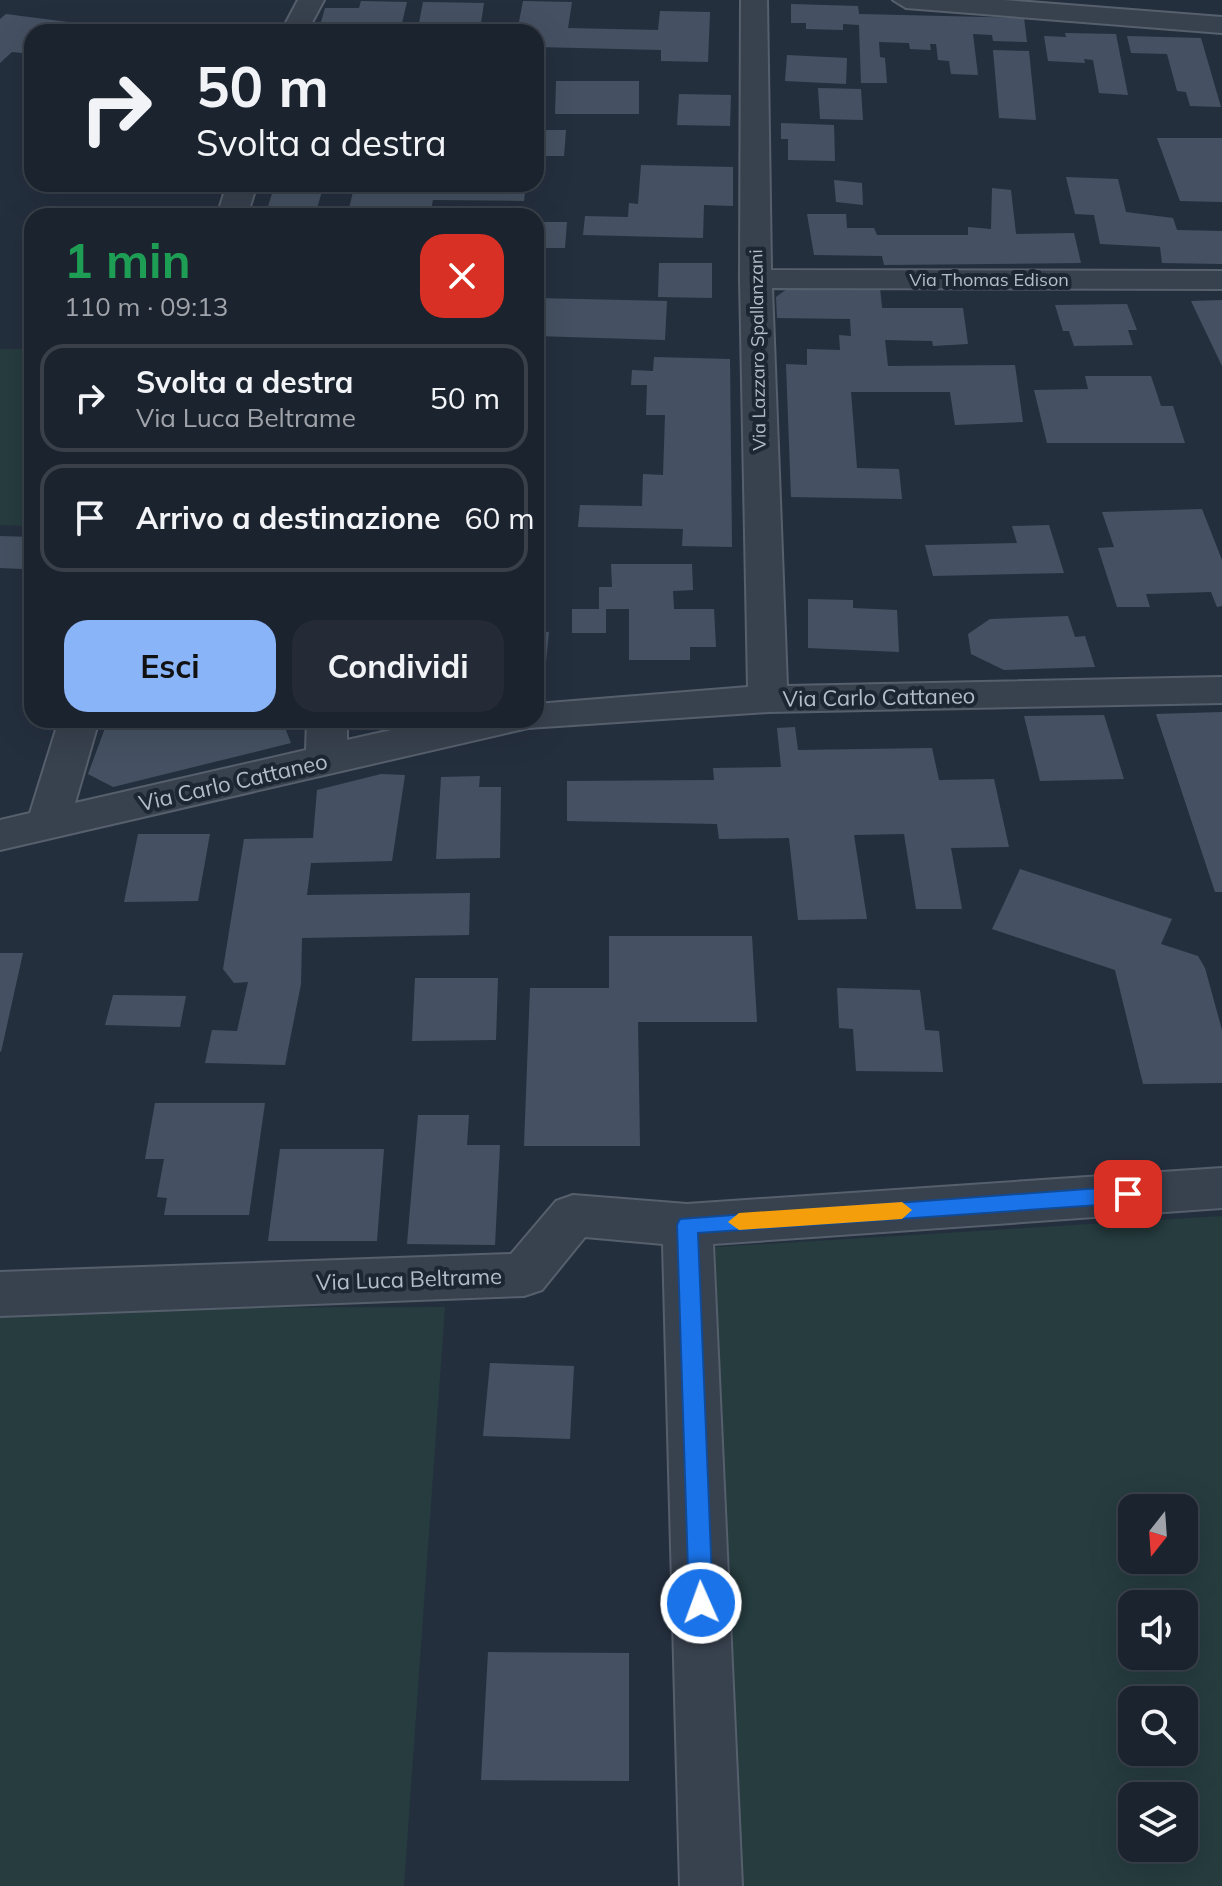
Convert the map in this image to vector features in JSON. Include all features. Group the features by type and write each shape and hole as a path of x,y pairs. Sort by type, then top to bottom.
{"street":[{"path":"298,24 311,0"},
{"name":"Via Lazzaro Spallanzani","path":"754,0 756,279 768,699"},
{"path":"906,0 1222,25"},
{"name":"Via Thomas Edison","path":"756,279 1222,280"},
{"name":"Via Carlo Cattaneo","path":"544,716 768,699 1222,690"},
{"path":"48,823 77,728"},
{"path":"326,762 327,728"},
{"name":"Via Carlo Cattaneo","path":"0,835 326,762 460,728"},
{"name":"Via Luca Beltrame","path":"0,1294 524,1275 573,1216 687,1225 1222,1188"},
{"path":"687,1225 711,1886"}],"green space":[{"path":"0,349 24,349 24,526 0,525"},
{"path":"1222,1216 1222,1886 738,1886 715,1247"},
{"path":"445,1307 404,1886 0,1886 0,1308"}],"building":[{"path":"361,1 407,2 402,23 320,24 325,8 359,8"},
{"path":"523,1 572,2 568,28 658,30 660,11 710,12 708,62 661,61 661,50 544,47 544,24 519,24"},
{"path":"423,2 484,3 481,23 419,23"},
{"path":"791,4 858,6 859,14 1024,18 1027,42 993,41 992,35 973,34 978,75 951,74 949,61 938,60 936,44 930,44 931,50 910,49 909,43 879,42 880,57 885,58 887,83 861,83 859,25 843,24 843,30 806,29 806,23 791,23"},
{"path":"6,14 84,24 24,24 24,53 12,52 0,63 0,19"},
{"path":"1065,33 1116,34 1128,95 1099,93 1093,60 1084,59 1085,63 1048,61 1044,36 1066,37"},
{"path":"1127,36 1201,38 1221,107 1190,106 1186,92 1177,91 1167,54 1131,53"},
{"path":"993,50 1029,51 1036,120 999,118"},
{"path":"787,55 847,58 846,84 785,81"},
{"path":"556,81 639,81 639,114 555,114"},
{"path":"818,88 861,89 863,120 820,119"},
{"path":"679,94 731,95 730,126 677,125"},
{"path":"781,123 834,125 835,161 788,160 788,139 781,139"},
{"path":"544,130 566,130 564,156 544,156"},
{"path":"1157,138 1222,138 1222,202 1180,201"},
{"path":"641,165 733,167 733,206 704,205 703,238 583,235 585,216 628,217 629,203 638,204"},
{"path":"1066,177 1118,179 1126,212 1173,218 1177,230 1222,231 1222,264 1162,263 1160,247 1100,244 1094,215 1075,214"},
{"path":"834,180 862,183 863,205 836,202"},
{"path":"992,188 1011,190 1016,234 1074,233 1081,263 884,265 882,256 814,255 807,214 846,214 847,228 874,228 877,235 968,235 968,227 991,229"},
{"path":"272,192 322,192 317,208 268,208"},
{"path":"353,192 525,192 524,201 433,200 432,208 349,208"},
{"path":"544,222 567,222 565,248 544,248"},
{"path":"659,263 712,263 712,298 658,297"},
{"path":"791,286 880,287 882,308 963,308 968,344 933,346 932,341 885,340 888,366 1015,365 1023,422 955,425 950,392 851,392 857,468 899,469 902,499 791,497 786,364 807,365 807,349 840,350 839,335 851,336 850,319 777,318 776,297"},
{"path":"544,298 667,301 665,340 544,336"},
{"path":"1222,300 1222,366 1191,301"},
{"path":"1127,304 1137,330 1128,330 1133,345 1074,346 1069,331 1063,331 1055,305"},
{"path":"654,357 730,359 732,547 682,546 683,529 578,527 580,505 642,506 643,474 663,475 665,415 646,415 647,385 631,385 632,370 653,371"},
{"path":"1085,376 1151,376 1161,406 1173,406 1185,443 1047,443 1034,390 1088,389"},
{"path":"1202,509 1222,560 1222,606 1217,607 1211,592 1146,594 1150,607 1117,607 1098,548 1114,547 1102,512"},
{"path":"1049,525 1064,573 933,576 925,545 1017,543 1012,526"},
{"path":"0,536 24,537 22,569 0,568"},
{"path":"611,564 692,564 693,590 673,591 674,609 714,609 716,647 690,647 690,660 629,660 629,609 606,609 606,633 572,633 572,609 599,609 599,587 612,587"},
{"path":"808,599 853,600 853,608 897,610 899,652 808,648"},
{"path":"1068,616 1075,637 1085,636 1095,667 1004,670 971,654 968,634 990,619"},
{"path":"544,631 549,632 544,662"},
{"path":"1222,712 1222,892 1215,892 1156,714"},
{"path":"1104,715 1124,779 1040,781 1024,716"},
{"path":"795,727 798,750 932,748 939,780 994,779 1009,847 951,848 962,909 916,909 904,834 854,835 867,919 798,920 789,838 719,839 717,824 567,821 567,781 714,780 713,768 781,767 777,728"},
{"path":"105,728 285,728 291,743 113,787 88,774"},
{"path":"381,774 405,775 392,861 311,863 307,895 470,893 469,935 302,938 301,984 285,1065 205,1063 212,1030 237,1031 248,982 234,983 223,969 244,839 313,838 317,790"},
{"path":"480,776 479,787 501,787 500,858 436,859 441,777"},
{"path":"138,834 210,834 198,901 124,902"},
{"path":"1020,869 1172,919 1161,944 1198,956 1205,968 1222,1030 1222,1083 1143,1084 1115,970 992,929"},
{"path":"609,936 752,936 757,1022 638,1022 640,1146 524,1146 530,988 609,988"},
{"path":"0,953 23,953 1,1052 0,1051"},
{"path":"415,978 498,978 496,1040 412,1041"},
{"path":"837,988 920,990 925,1030 939,1031 943,1072 856,1071 853,1029 839,1028"},
{"path":"113,995 186,996 180,1027 105,1025"},
{"path":"155,1103 265,1103 249,1215 164,1215 167,1198 157,1197 164,1159 145,1159"},
{"path":"418,1115 469,1115 467,1145 500,1145 495,1245 407,1244"},
{"path":"280,1149 384,1149 377,1241 268,1241"},
{"path":"490,1363 574,1366 570,1439 483,1436"},
{"path":"488,1652 629,1653 629,1781 481,1780"}],"slow traffic":[{"path":"739,1222 902,1210"}],"route":[{"path":"701,1603 687,1225 1128,1194"}]}
